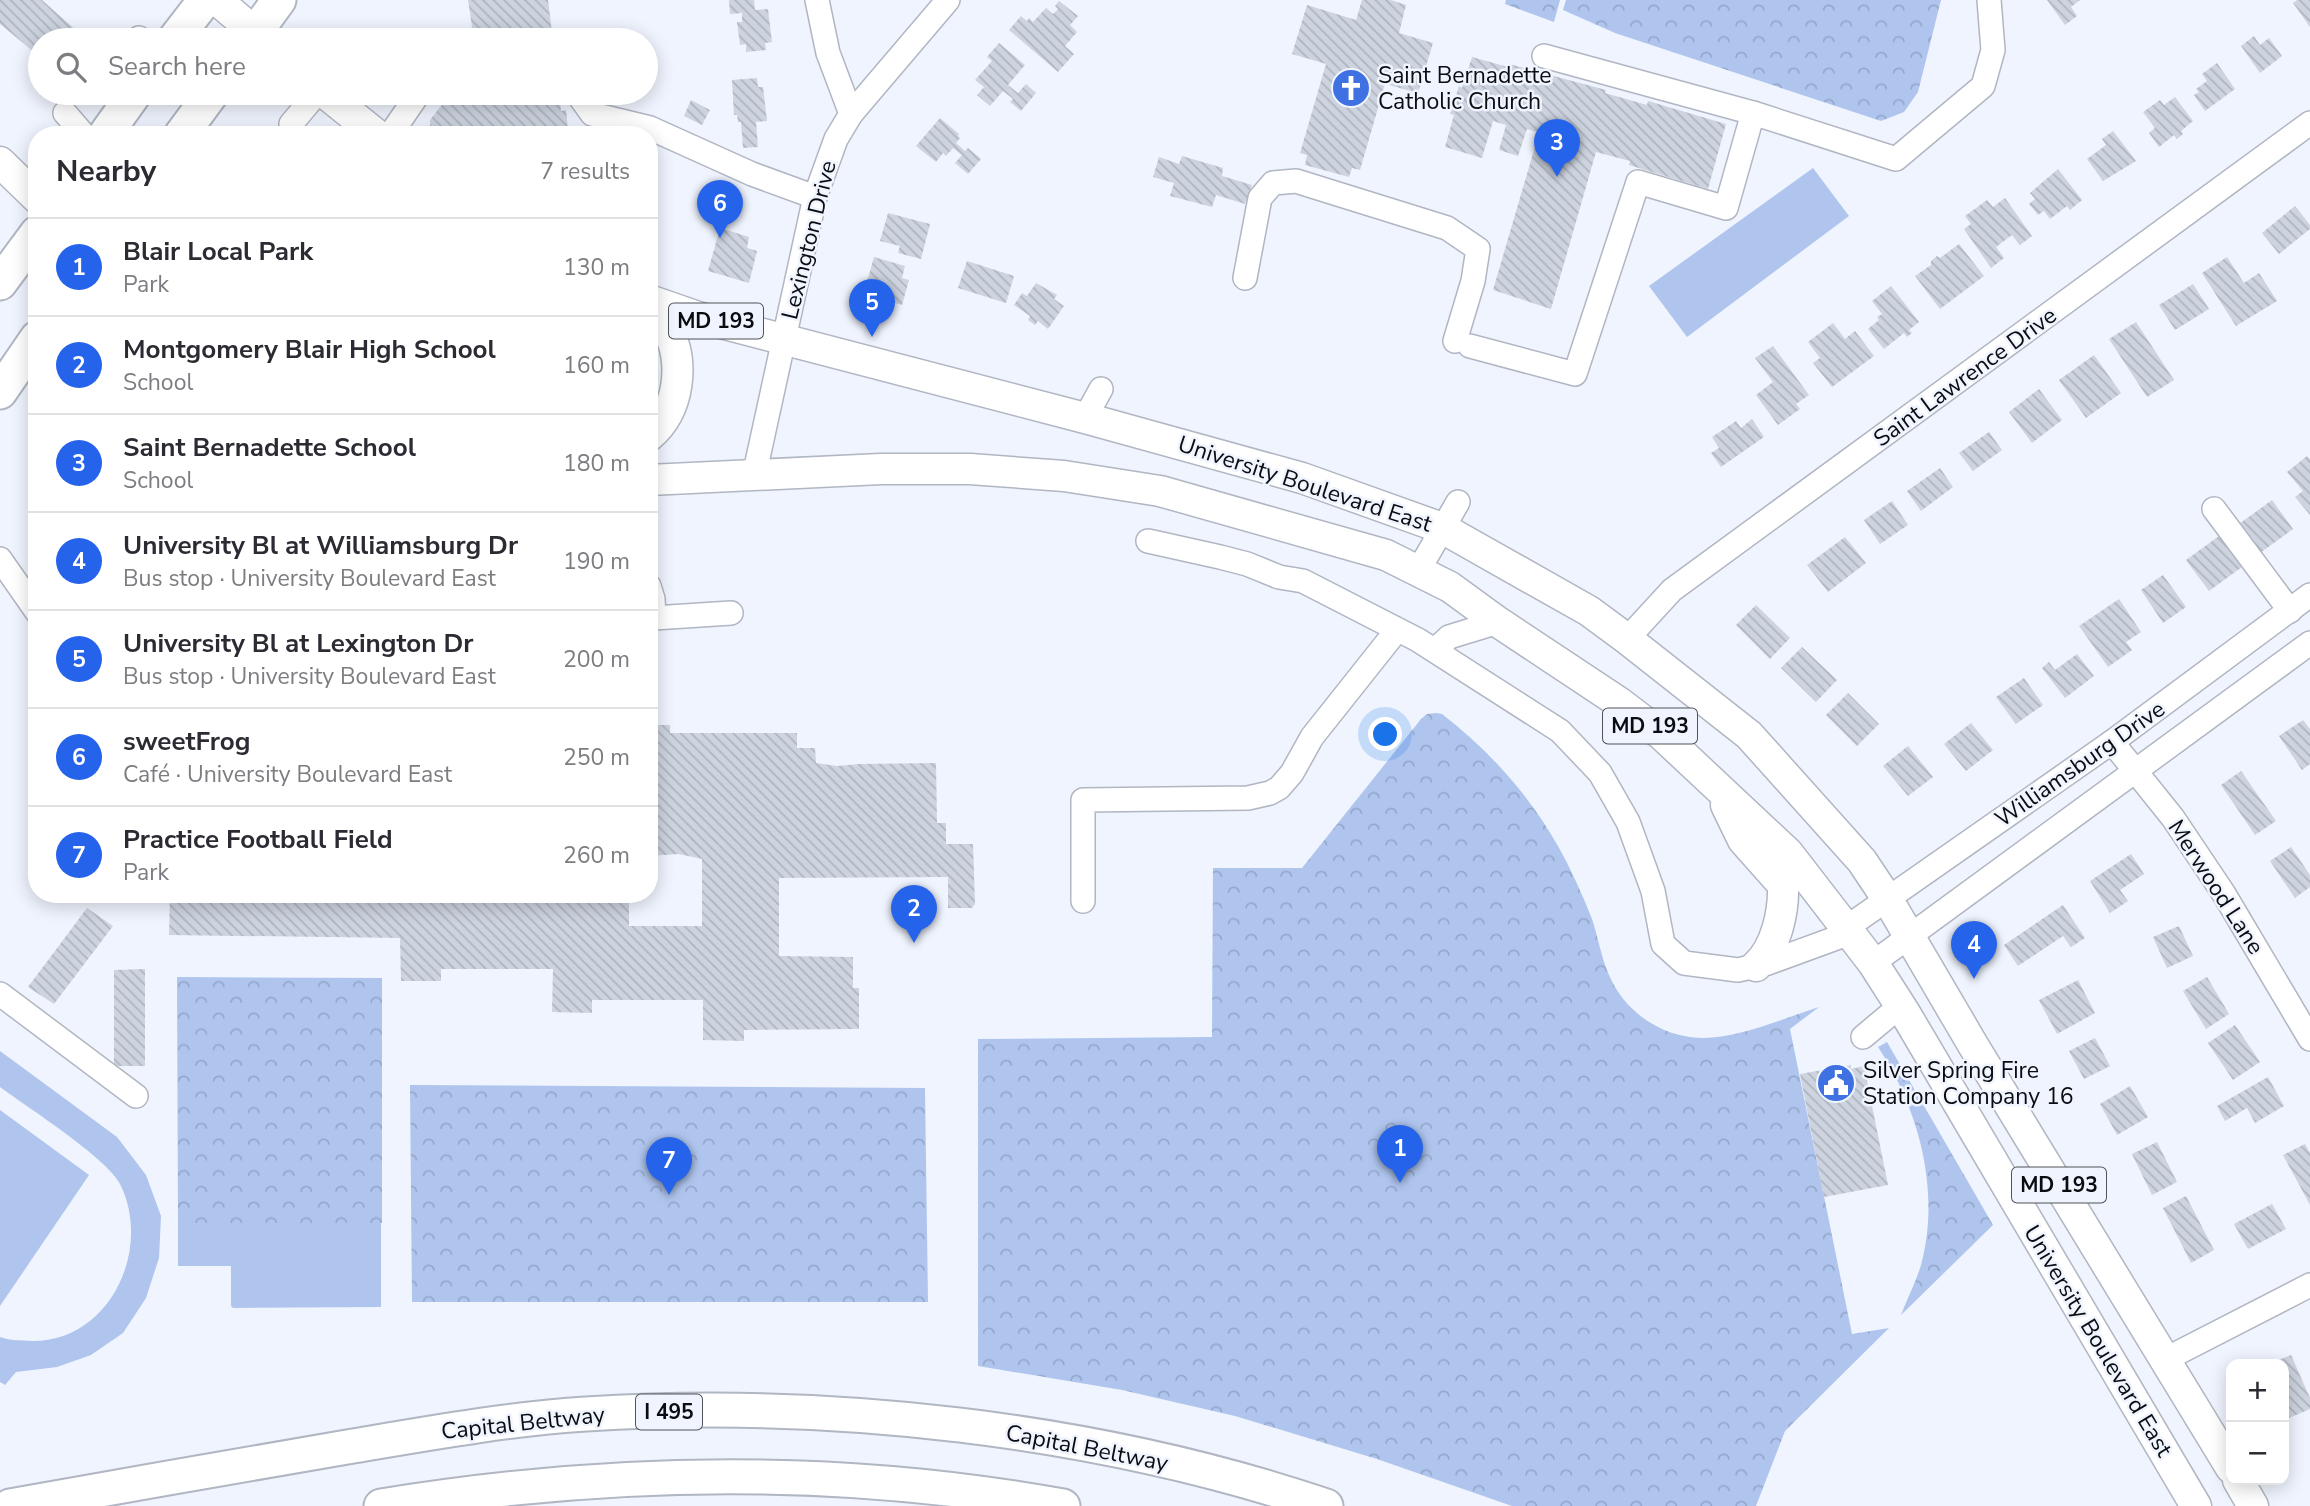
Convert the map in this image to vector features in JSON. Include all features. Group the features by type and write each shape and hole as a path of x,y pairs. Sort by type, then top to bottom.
{"highway":[{"path":"183,28 205,0"},
{"path":"262,28 279,0"},
{"path":"111,126 126,105"},
{"path":"190,126 212,105"},
{"path":"0,283 28,245"},
{"path":"0,392 28,351"},
{"name":"Capital Beltway","path":"10,1506 451,1430 584,1414 721,1411 848,1414 984,1428 1121,1452 1269,1487 1326,1506"},
{"path":"381,1506 530,1485 697,1476 857,1481 968,1492 1062,1506"}],"main road":[{"path":"216,0 245,28"},
{"path":"340,105 366,126"},
{"path":"0,162 28,189"},
{"name":"University Boulevard East","path":"658,303 698,317 1302,478 1442,528 1589,611 1627,639 1749,735 1862,861 2226,1460"},
{"path":"658,316 666,325 675,346 678,377 670,409 658,424"},
{"name":"University Boulevard East","path":"658,480 881,468 970,468 1064,476 1173,494 1386,555 1450,587 1620,703 1662,735 1788,853 1873,963 1900,1006 2196,1506"},
{"path":"1722,791 1730,815 1743,840 1782,881 1783,909 1765,958 1756,966"},
{"path":"2241,1485 2253,1506"}],"street":[{"path":"817,0 828,53 851,114"},
{"name":"Lexington Drive","path":"754,475 815,197 836,139 851,114 948,0"},
{"path":"1544,56 1753,113 1896,159 1983,86 1993,50 1989,0"},
{"path":"291,124 307,105"},
{"path":"396,126 411,105"},
{"path":"586,105 592,114 642,126"},
{"path":"65,113 76,126"},
{"path":"1245,278 1260,198 1273,183 1296,181 1447,228 1478,250 1462,343 1575,374 1638,182 1726,208 1753,113"},
{"name":"Saint Lawrence Drive","path":"1627,639 1672,590 2310,123"},
{"path":"658,132 752,174 815,197"},
{"path":"1085,418 1101,389"},
{"path":"1418,571 1458,502"},
{"path":"2214,509 2290,611"},
{"name":"Williamsburg Drive","path":"1148,541 1247,564 1279,578 1303,581 1435,650 1560,731 1600,773 1628,822 1653,891 1663,944 1684,963 1738,970 1756,966 1848,930 2112,742 2310,595"},
{"path":"2,562 28,599"},
{"path":"658,618 731,613"},
{"path":"1435,650 1449,637 1498,622"},
{"path":"1083,901 1083,800 1248,798 1270,793 1279,788 1292,773 1312,737 1396,629"},
{"name":"Williamsburg Drive","path":"1873,963 2310,643"},
{"name":"Merwood Lane","path":"2112,742 2173,818 2224,894 2310,1039"},
{"path":"0,994 136,1096"},
{"path":"1863,1037 1900,1006"},
{"path":"2166,1359 2310,1286"}],"green space":[{"path":"1506,0 1560,0 1554,22 1505,4"},
{"path":"1566,0 1941,0 1918,92 1904,112 1881,121 1615,33 1563,10"},
{"path":"1813,168 1849,216 1687,337 1649,286"},
{"path":"1427,714 1442,714 1492,758 1521,791 1547,827 1592,919 1609,975 1622,998 1641,1016 1664,1030 1705,1038 1755,1029 1819,1007 1790,1029 1852,1334 1889,1328 1785,1431 1756,1506 1512,1506 1377,1459 1235,1416 1122,1390 978,1366 978,1039 1212,1037 1213,868 1302,868 1421,719"},
{"path":"177,977 382,978 382,1223 178,1223"},
{"path":"1887,1042 1993,1225 1901,1315 1917,1278 1927,1237 1927,1180 1915,1124 1905,1097 1878,1047"},
{"path":"0,1051 117,1137 146,1175 161,1216 159,1258 146,1298 123,1333 91,1355 57,1367 16,1372 5,1385 0,1382 0,1337 32,1341 59,1337 83,1326 102,1309 117,1288 127,1263 131,1237 129,1210 120,1184 100,1161 83,1147 0,1087"},
{"path":"410,1085 925,1088 928,1302 412,1302"},
{"path":"0,1110 89,1175 0,1306"},
{"path":"381,1222 381,1307 233,1308 231,1266 178,1266 178,1223"}],"building":[{"path":"0,0 42,0 74,28 28,28 28,47 0,24"},
{"path":"468,0 548,0 552,28 472,28"},
{"path":"729,0 754,0 755,10 768,9 772,42 765,43 766,50 746,52 746,44 740,45 737,22 742,22 742,13 730,14"},
{"name":"Saint Bernadette Catholic Church","path":"1362,0 1391,0 1406,5 1399,33 1433,43 1418,93 1385,84 1360,170 1352,168 1349,177 1305,165 1307,155 1300,153 1326,64 1292,54 1307,5 1356,20"},
{"path":"2047,0 2080,0 2071,7 2077,16 2065,25"},
{"path":"2297,0 2310,0 2310,27 2293,3"},
{"path":"1059,1 1078,16 1070,25 1077,32 1065,46 1074,54 1058,72 1009,30 1021,16 1033,22 1046,8 1053,14 1058,9 1055,6"},
{"path":"2254,36 2260,45 2269,38 2282,56 2260,73 2241,46"},
{"path":"999,43 1025,65 1008,85 1018,93 1026,84 1036,93 1021,111 1010,102 1013,99 1003,91 990,106 977,95 984,87 975,80 992,61 987,57"},
{"path":"1472,57 1508,67 1509,64 1606,90 1605,93 1647,105 1648,101 1726,124 1708,189 1629,165 1630,161 1596,152 1551,309 1493,290 1539,133 1527,129 1518,156 1499,150 1506,125 1493,121 1482,158 1445,147 1454,115 1450,114"},
{"path":"2217,63 2235,89 2205,111 2194,95 2199,92 2196,89 2207,81 2202,74"},
{"path":"757,78 758,87 763,87 767,121 756,122 758,147 743,148 741,122 738,122 737,115 734,115 732,80"},
{"path":"2175,97 2193,121 2181,131 2183,134 2177,139 2174,135 2159,147 2149,133 2155,128 2143,112 2160,100 2164,105"},
{"path":"691,100 710,110 702,125 684,116"},
{"path":"442,105 560,105 561,111 566,110 568,126 430,126 430,120"},
{"path":"940,118 959,134 960,138 956,143 965,151 968,148 981,159 968,174 955,163 962,155 953,148 946,156 943,153 936,162 916,146"},
{"path":"2113,131 2136,161 2103,181 2087,159 2106,145 2102,139"},
{"path":"1182,156 1223,168 1222,176 1252,185 1245,204 1216,195 1212,207 1170,196 1174,183 1153,177 1159,157 1179,164"},
{"path":"2058,169 2082,200 2070,210 2067,206 2050,219 2044,211 2038,215 2029,204 2035,199 2030,193"},
{"path":"2005,198 2032,236 2020,245 2012,235 1996,247 2004,258 1991,268 1964,229 1971,224 1965,216 1987,200 1993,207"},
{"path":"2295,206 2310,225 2310,229 2279,254 2262,233"},
{"path":"888,213 930,224 921,259 898,253 900,246 880,241"},
{"path":"720,228 749,237 747,248 757,251 749,283 708,271"},
{"path":"1959,244 1984,276 1940,309 1915,276 1931,265 1931,261 1937,256 1940,258"},
{"path":"874,257 905,266 902,278 909,280 902,305 881,299 882,294 865,289"},
{"path":"2227,257 2244,283 2259,273 2277,301 2236,326 2202,273"},
{"path":"967,261 1014,276 1006,303 958,288"},
{"path":"1036,283 1057,295 1054,299 1064,306 1048,329 1038,321 1035,325 1028,320 1030,316 1014,305 1022,293 1027,296"},
{"path":"2193,284 2209,309 2175,330 2159,305"},
{"path":"1891,286 1919,322 1909,330 1912,333 1907,337 1904,333 1884,349 1868,329 1882,314 1872,301"},
{"path":"2136,322 2174,380 2147,397 2109,339"},
{"path":"1833,323 1845,339 1855,331 1874,356 1832,387 1813,363 1820,358 1808,342"},
{"path":"1773,346 1809,395 1796,404 1800,409 1778,425 1756,395 1773,382 1755,358"},
{"path":"2094,355 2121,393 2086,418 2059,380"},
{"path":"2039,389 2062,420 2032,443 2009,412"},
{"path":"1752,419 1764,437 1721,467 1711,453 1719,448 1712,437 1736,421 1741,428"},
{"path":"1989,432 2002,450 1973,471 1959,453"},
{"path":"2307,456 2310,459 2310,515 2295,497 2303,491 2287,472"},
{"path":"1940,468 1953,487 1921,511 1907,491"},
{"path":"2272,500 2293,529 2260,553 2239,524"},
{"path":"1892,501 1908,525 1880,544 1864,520"},
{"path":"2219,536 2242,567 2209,591 2186,560"},
{"path":"1845,537 1866,563 1828,592 1807,565"},
{"path":"2163,575 2186,607 2163,623 2141,590"},
{"path":"2119,599 2141,632 2126,642 2132,650 2108,667 2079,626"},
{"path":"1756,605 1790,638 1770,659 1736,625"},
{"path":"1802,647 1837,680 1816,702 1781,668"},
{"path":"2077,654 2094,676 2065,698 2042,668 2049,662 2055,670"},
{"path":"2024,678 2043,705 2016,724 1996,697"},
{"path":"1848,693 1879,724 1857,746 1826,715"},
{"path":"2303,720 2310,729 2310,764 2302,770 2279,736"},
{"path":"1971,723 1993,750 1966,771 1944,744"},
{"path":"658,725 670,725 670,733 797,733 797,748 815,748 816,763 837,766 936,763 937,823 946,823 946,844 973,844 975,904 972,908 948,908 948,877 779,878 779,956 853,957 853,988 859,988 859,1029 744,1030 744,1041 703,1040 703,1000 592,1000 592,1013 552,1012 553,969 441,969 441,981 401,981 400,938 169,935 170,903 629,903 629,926 702,926 702,859 679,854 658,855"},
{"path":"1908,746 1933,777 1908,796 1883,766"},
{"path":"2241,771 2276,821 2255,835 2221,785"},
{"path":"2291,847 2310,875 2310,887 2295,898 2270,861"},
{"path":"2131,854 2144,874 2120,890 2128,901 2110,913 2090,881"},
{"path":"2063,905 2085,938 2071,947 2063,936 2018,966 2004,945"},
{"path":"87,908 113,926 54,1004 28,987"},
{"path":"2179,926 2193,956 2167,968 2153,937"},
{"path":"145,969 145,1066 114,1066 114,970"},
{"path":"2207,977 2229,1014 2206,1029 2183,991"},
{"path":"2078,980 2095,1013 2057,1034 2039,1000"},
{"path":"2235,1025 2260,1062 2233,1080 2208,1043"},
{"path":"2095,1038 2110,1066 2084,1079 2069,1051"},
{"path":"1851,1065 1851,1069 1864,1066 1888,1185 1824,1197 1800,1074"},
{"path":"2268,1077 2284,1106 2255,1123 2247,1108 2225,1121 2217,1106"},
{"path":"2130,1086 2148,1117 2117,1135 2100,1104"},
{"path":"2157,1142 2177,1182 2152,1195 2132,1154"},
{"path":"2305,1144 2310,1153 2310,1205 2283,1155"},
{"path":"2186,1196 2214,1250 2191,1263 2163,1208"},
{"path":"2272,1204 2286,1229 2248,1249 2234,1224"},
{"path":"2291,1355 2310,1398 2310,1409 2289,1418 2289,1359 2281,1359"}],"place":[{"name":"Saint Bernadette Catholic Church","path":"1351,88"},
{"name":"Saint Bernadette School","path":"1557,177"},
{"name":"sweetFrog","path":"720,238"},
{"name":"University Bl at Lexington Dr","path":"872,337"},
{"name":"Montgomery Blair High School","path":"914,943"},
{"name":"University Bl at Williamsburg Dr","path":"1974,979"},
{"name":"Silver Spring Fire Station Company 16","path":"1836,1083"},
{"name":"Blair Local Park","path":"1400,1183"},
{"name":"Practice Football Field","path":"669,1195"}]}
